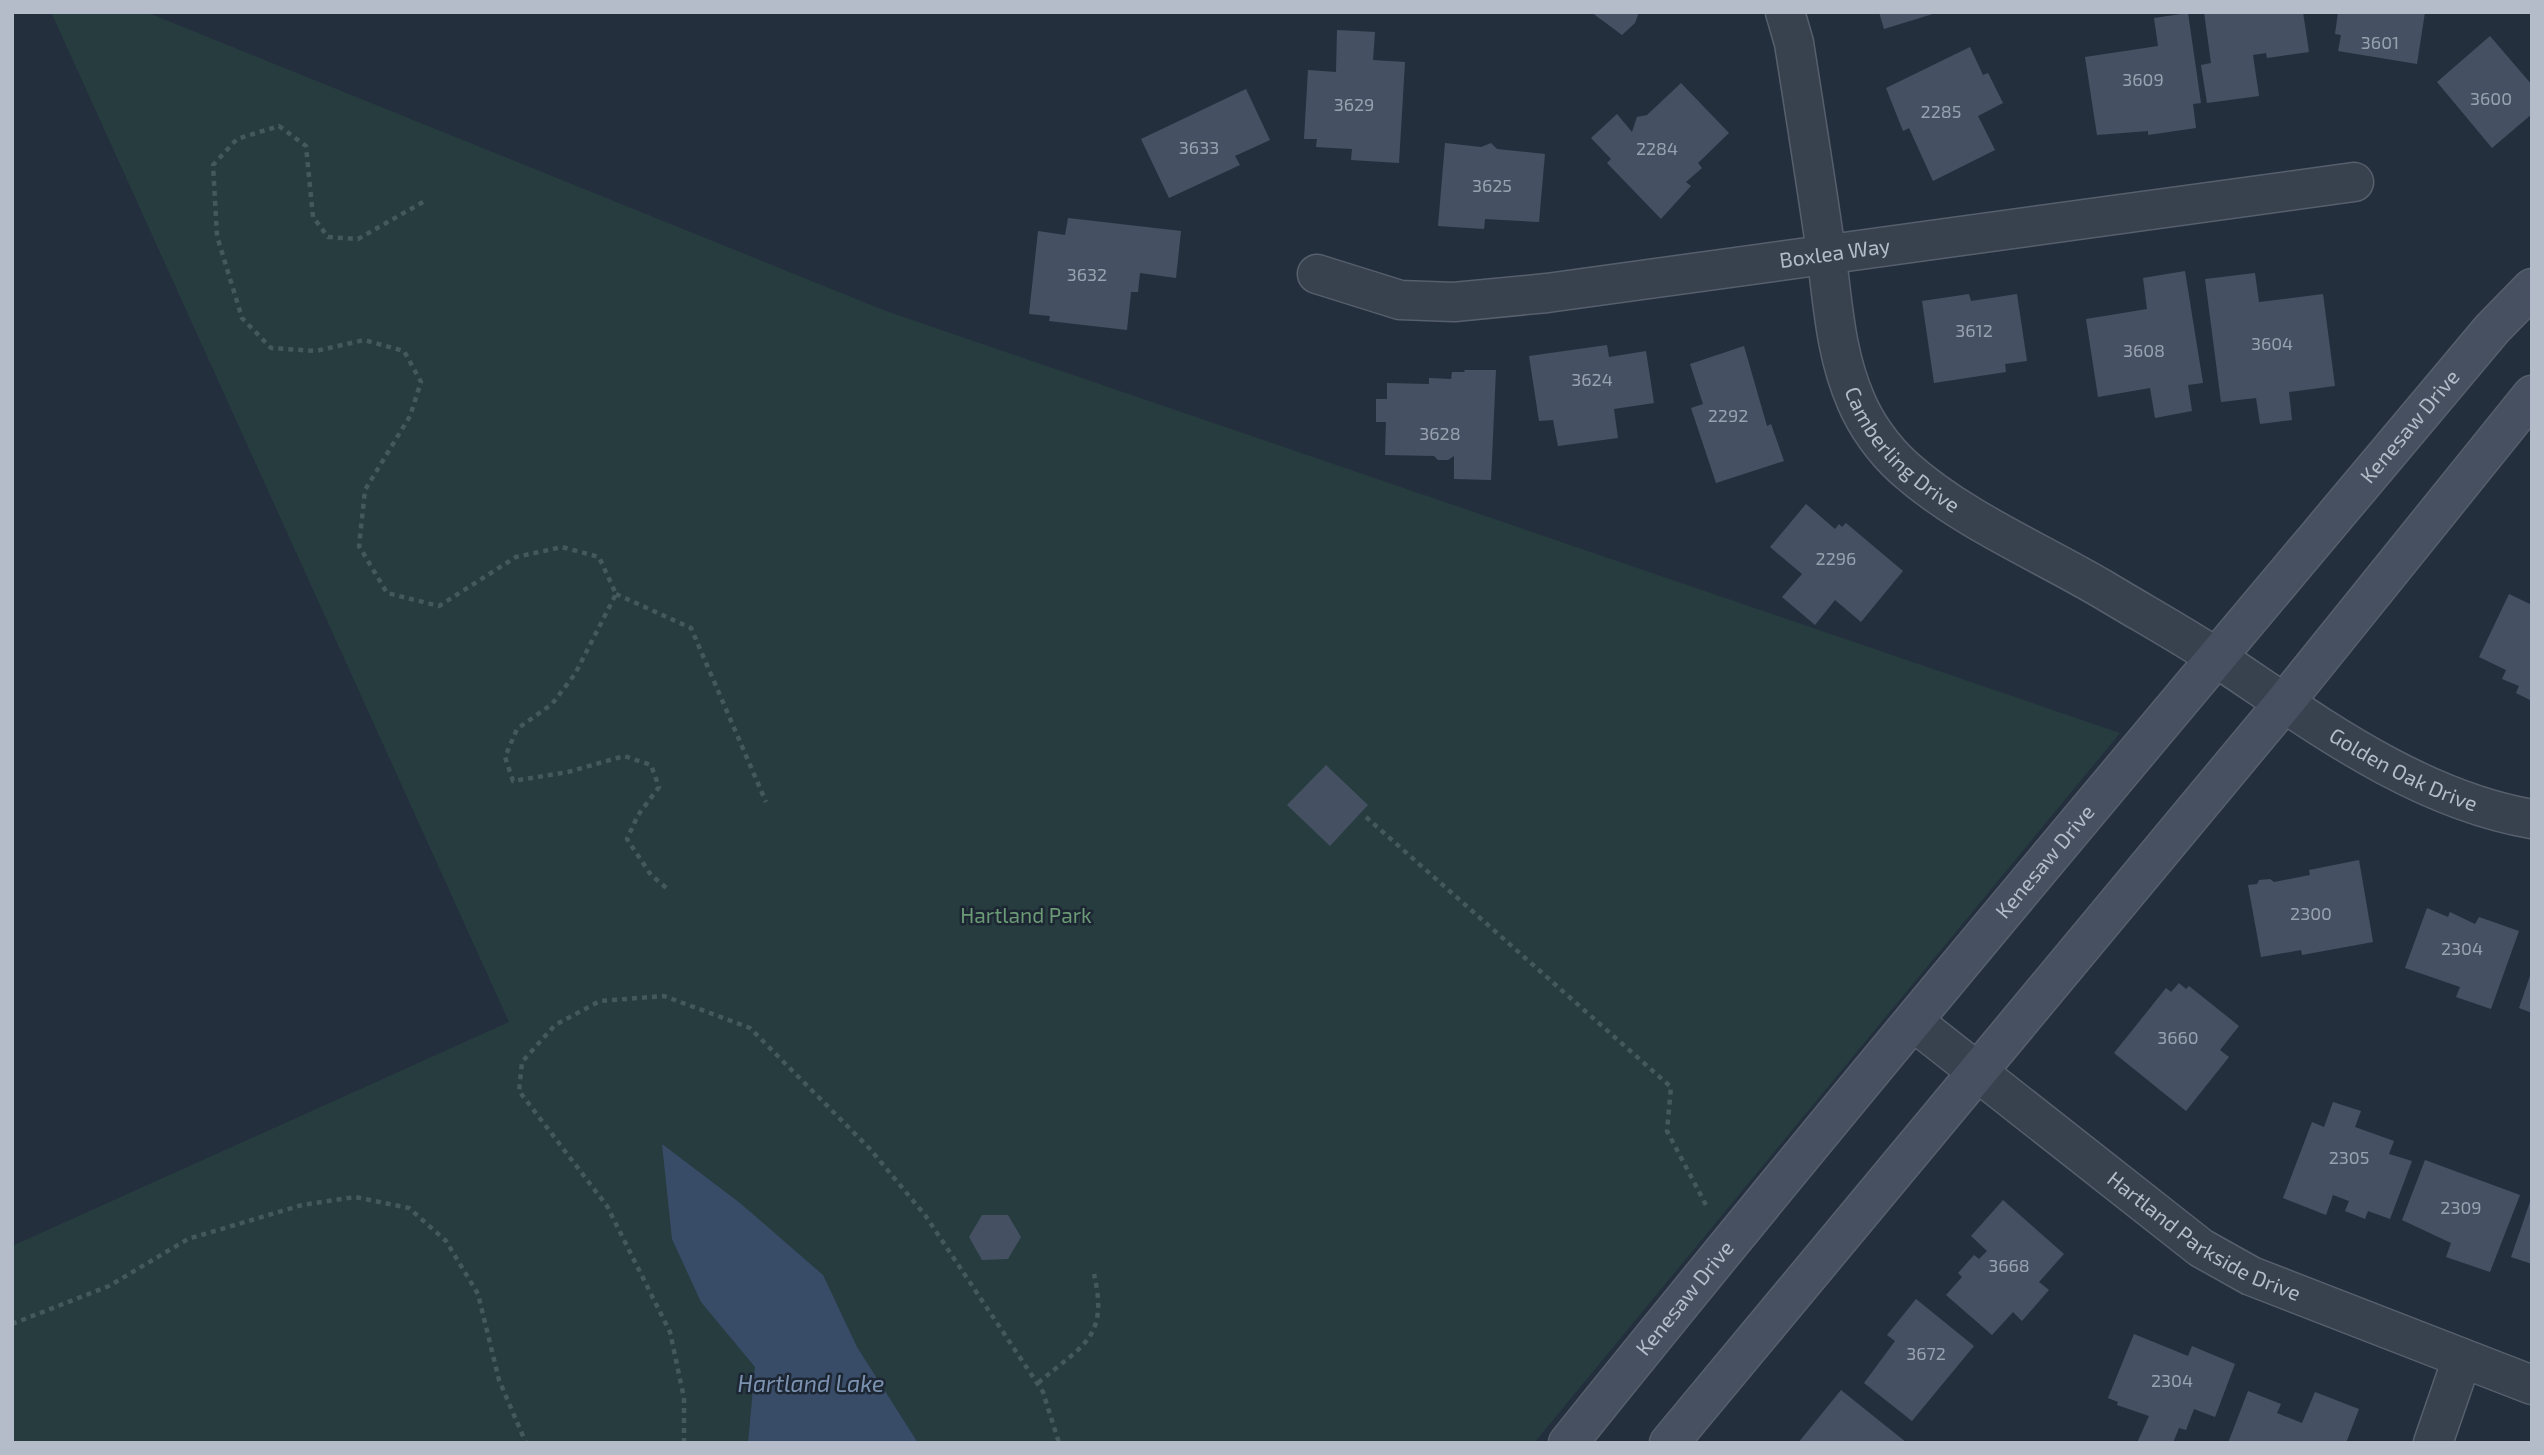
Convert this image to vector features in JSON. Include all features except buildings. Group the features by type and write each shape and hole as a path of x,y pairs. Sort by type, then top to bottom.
{"street":[{"name":"Camberling Drive","path":"1785,12 1794,43 1826,254 1832,318 1842,362 1856,402 1874,432 1903,467 1957,507 2217,658 2284,704"},
{"name":"Boxlea Way","path":"1317,274 1400,300 1454,302 1547,293 2354,182"},
{"name":"Kenesaw Drive","path":"1568,1443 1735,1236 2217,658 2492,329 2532,288"},
{"path":"1669,1443 2284,704 2532,395"},
{"name":"Golden Oak Drive","path":"2284,704 2405,774 2466,800 2532,819"},
{"name":"Hartland Parkside Drive","path":"1914,1022 1976,1074 2201,1248 2251,1276 2532,1385"},
{"path":"2433,1443 2462,1359"}],"path":[{"path":"423,202 358,239 328,237 313,217 306,146 279,126 237,139 213,165 217,236 242,318 271,348 316,351 363,340 404,351 421,382 410,416 365,490 359,546 387,593 439,606 516,556 562,547 599,557 616,594 691,628 766,803"},
{"path":"616,594 575,674 552,704 517,729 505,757 513,781 568,772 624,756 651,765 659,787 638,815 627,839 651,875 670,891"},
{"path":"1366,817 1671,1087 1666,1117 1667,1131 1712,1216 1735,1236"},
{"path":"684,1443 684,1398 670,1332 607,1206 519,1091 522,1062 555,1025 600,1001 664,996 750,1028 870,1149 925,1215 1038,1384 1048,1404 1059,1443"},
{"path":"12,1324 109,1286 188,1239 302,1205 355,1197 409,1208 446,1241 478,1294 499,1380 526,1443"},
{"path":"1038,1384 1091,1338 1101,1304 1094,1274"}],"green space":[{"name":"Hartland Park","path":"51,12 146,12 886,311 2120,733 1534,1443 12,1443 12,1246 509,1022"}],"water":[{"name":"Hartland Lake","path":"662,1144 740,1203 823,1275 857,1347 918,1443 748,1443 755,1367 701,1302 672,1239"}]}
